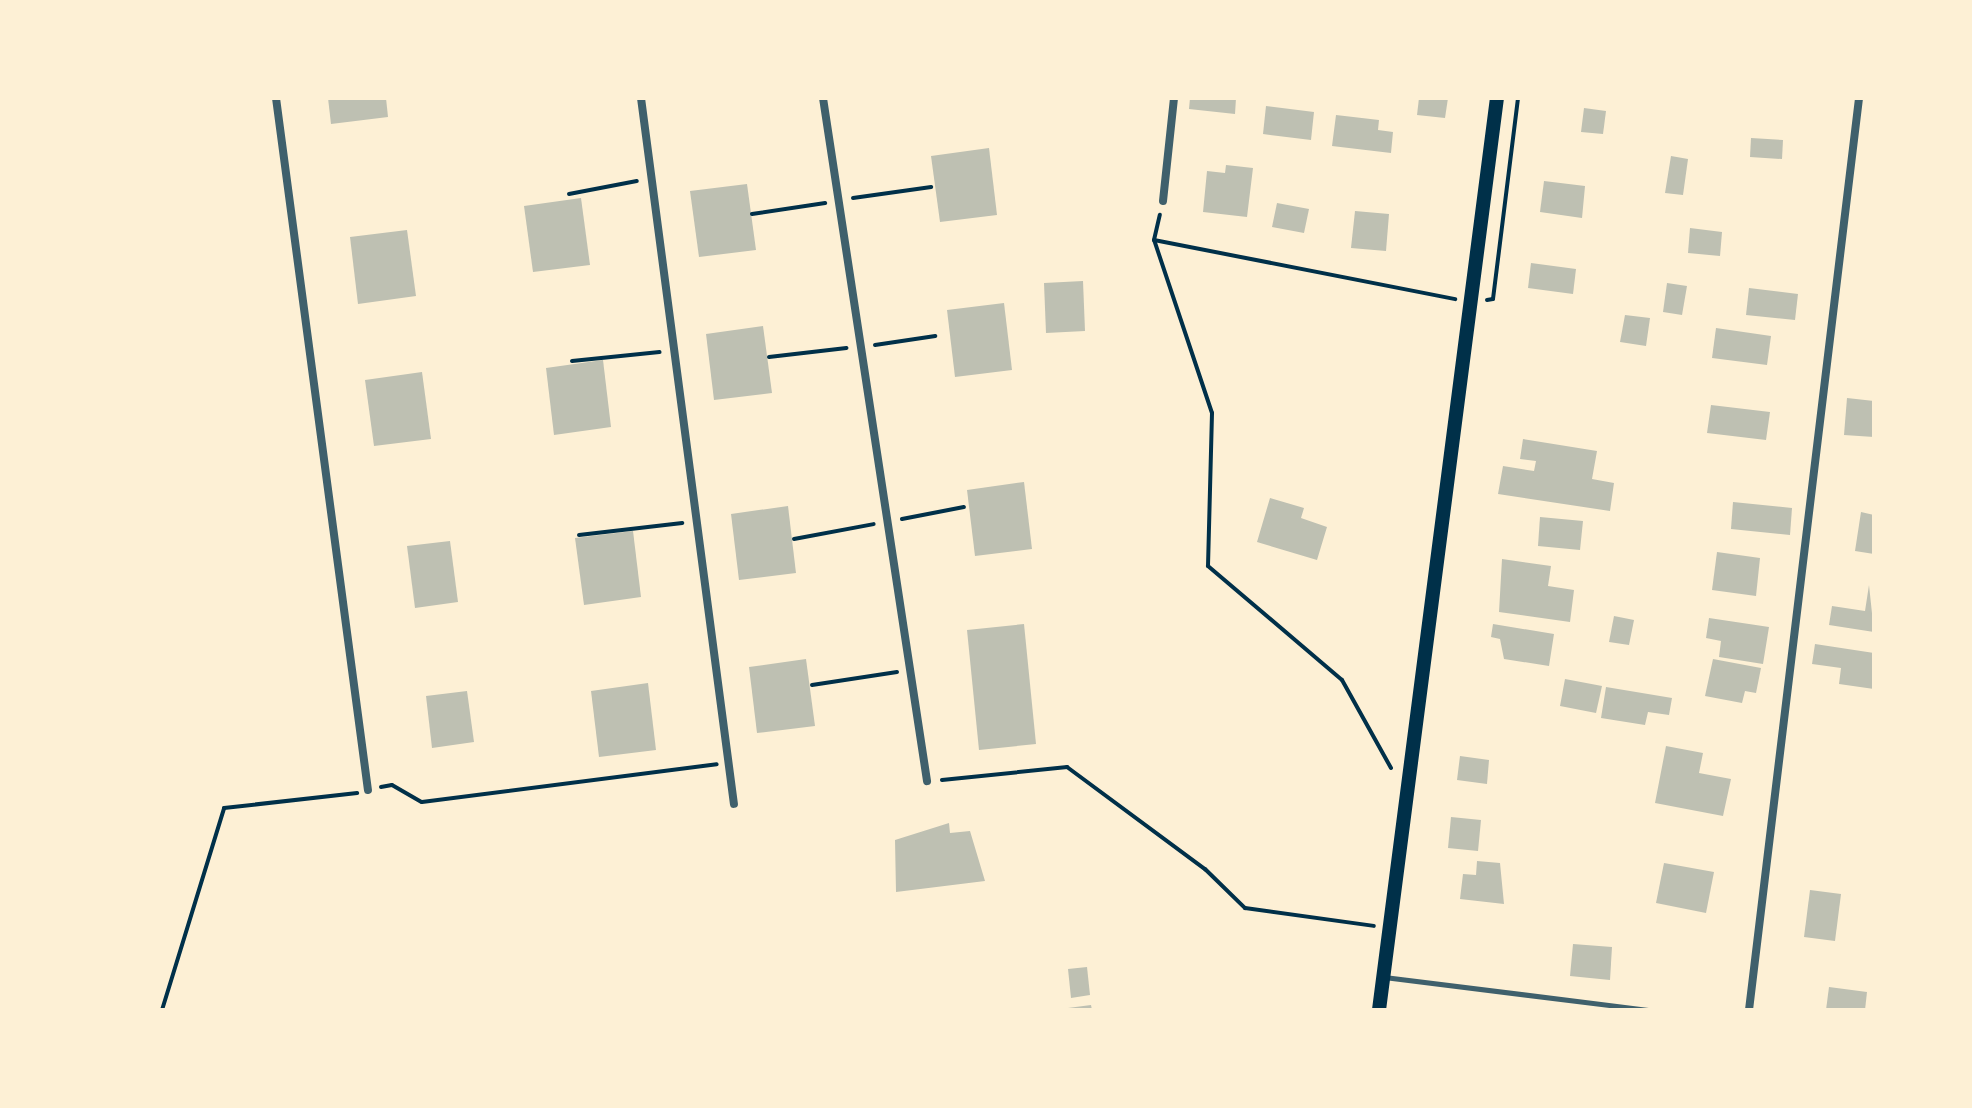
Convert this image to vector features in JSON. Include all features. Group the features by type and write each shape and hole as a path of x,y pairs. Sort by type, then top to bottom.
{"main road":[{"path":"1379,1010 1497,98"}],"street":[{"path":"276,98 368,790"},
{"path":"641,98 734,804"},
{"path":"823,98 927,781"},
{"path":"1163,201 1174,98"},
{"path":"1749,1010 1859,98"}],"lane":[{"path":"1383,977 1650,1010"}],"path":[{"path":"1472,302 1493,299 1518,98"},
{"path":"569,194 651,178"},
{"path":"752,214 931,187"},
{"path":"1163,201 1154,240 1212,413 1208,566 1342,680 1395,774"},
{"path":"1154,240 1455,299"},
{"path":"572,361 674,351"},
{"path":"579,535 696,521"},
{"path":"812,685 912,669"},
{"path":"162,1010 224,808 392,785 422,802 728,762"},
{"path":"927,781 1067,767 1245,908 1374,926"}],"building":[{"path":"328,98 386,98 388,117 331,124"},
{"path":"1190,98 1236,98 1235,114 1189,109"},
{"path":"1419,98 1448,98 1445,118 1417,115"},
{"path":"1266,106 1314,112 1311,140 1263,134"},
{"path":"1584,108 1606,111 1603,134 1581,132"},
{"path":"1336,115 1379,120 1378,130 1393,132 1391,153 1332,146"},
{"path":"1751,138 1783,140 1782,159 1750,157"},
{"path":"989,148 997,215 940,222 931,156"},
{"path":"1671,156 1688,159 1683,195 1665,193"},
{"path":"1226,165 1253,168 1247,217 1203,212 1207,171 1225,173"},
{"path":"1544,181 1585,186 1582,218 1540,212"},
{"path":"747,184 756,250 699,257 690,191"},
{"path":"581,198 590,265 533,272 524,206"},
{"path":"1277,203 1309,209 1304,233 1272,227"},
{"path":"1355,211 1389,214 1386,251 1351,248"},
{"path":"1690,228 1722,232 1720,256 1688,253"},
{"path":"407,230 416,296 358,304 350,237"},
{"path":"1531,263 1576,269 1573,294 1528,288"},
{"path":"1083,281 1085,331 1046,333 1044,283"},
{"path":"1667,283 1687,286 1682,315 1663,312"},
{"path":"1749,288 1798,294 1795,320 1746,315"},
{"path":"1004,303 1012,370 955,377 947,310"},
{"path":"1625,315 1650,318 1646,346 1620,342"},
{"path":"763,326 772,393 714,400 706,334"},
{"path":"1716,328 1771,336 1767,365 1712,358"},
{"path":"603,360 611,427 554,435 546,368"},
{"path":"422,372 431,439 374,446 365,380"},
{"path":"1847,398 1874,401 1874,437 1844,435"},
{"path":"1711,405 1770,412 1766,440 1707,433"},
{"path":"1523,439 1597,451 1592,479 1614,483 1610,511 1498,494 1503,466 1534,471 1536,461 1520,459"},
{"path":"1024,482 1032,549 975,556 967,490"},
{"path":"1270,498 1304,508 1301,518 1327,527 1317,560 1257,542"},
{"path":"1733,502 1792,508 1790,535 1731,529"},
{"path":"788,506 796,573 739,580 731,514"},
{"path":"1861,512 1874,515 1874,554 1855,551"},
{"path":"1540,517 1583,521 1580,550 1538,546"},
{"path":"633,531 641,597 584,605 575,538"},
{"path":"450,541 458,602 415,608 407,546"},
{"path":"1717,552 1760,558 1756,596 1712,590"},
{"path":"1502,559 1551,566 1548,586 1574,590 1570,622 1499,612"},
{"path":"1869,585 1874,632 1829,625 1832,606 1865,611"},
{"path":"1614,616 1634,620 1629,645 1609,642"},
{"path":"1709,618 1769,627 1763,664 1719,657 1721,641 1706,638"},
{"path":"1024,624 1036,744 979,750 967,630"},
{"path":"1493,624 1554,634 1549,666 1504,659 1500,639 1491,637"},
{"path":"1815,644 1874,653 1874,689 1839,684 1841,668 1812,664"},
{"path":"806,659 815,726 757,733 749,667"},
{"path":"1713,659 1761,668 1756,693 1745,691 1742,703 1705,696"},
{"path":"1565,679 1602,686 1596,713 1560,706"},
{"path":"648,683 656,750 599,757 591,691"},
{"path":"1606,687 1672,698 1669,715 1648,712 1645,725 1601,718"},
{"path":"467,691 474,742 432,748 426,696"},
{"path":"1666,746 1703,753 1699,773 1731,779 1723,816 1655,803"},
{"path":"1460,756 1489,760 1487,784 1457,780"},
{"path":"1451,817 1481,820 1478,851 1448,848"},
{"path":"949,823 950,833 970,831 985,881 896,892 895,840"},
{"path":"1477,861 1500,863 1504,904 1460,899 1463,874 1476,875"},
{"path":"1664,863 1714,872 1706,913 1656,903"},
{"path":"1810,890 1841,894 1835,941 1804,937"},
{"path":"1573,944 1612,947 1610,980 1570,976"},
{"path":"1087,967 1090,995 1071,998 1068,969"},
{"path":"1829,987 1867,992 1865,1010 1826,1010"},
{"path":"1091,1005 1092,1010 1068,1010 1068,1008"}]}
